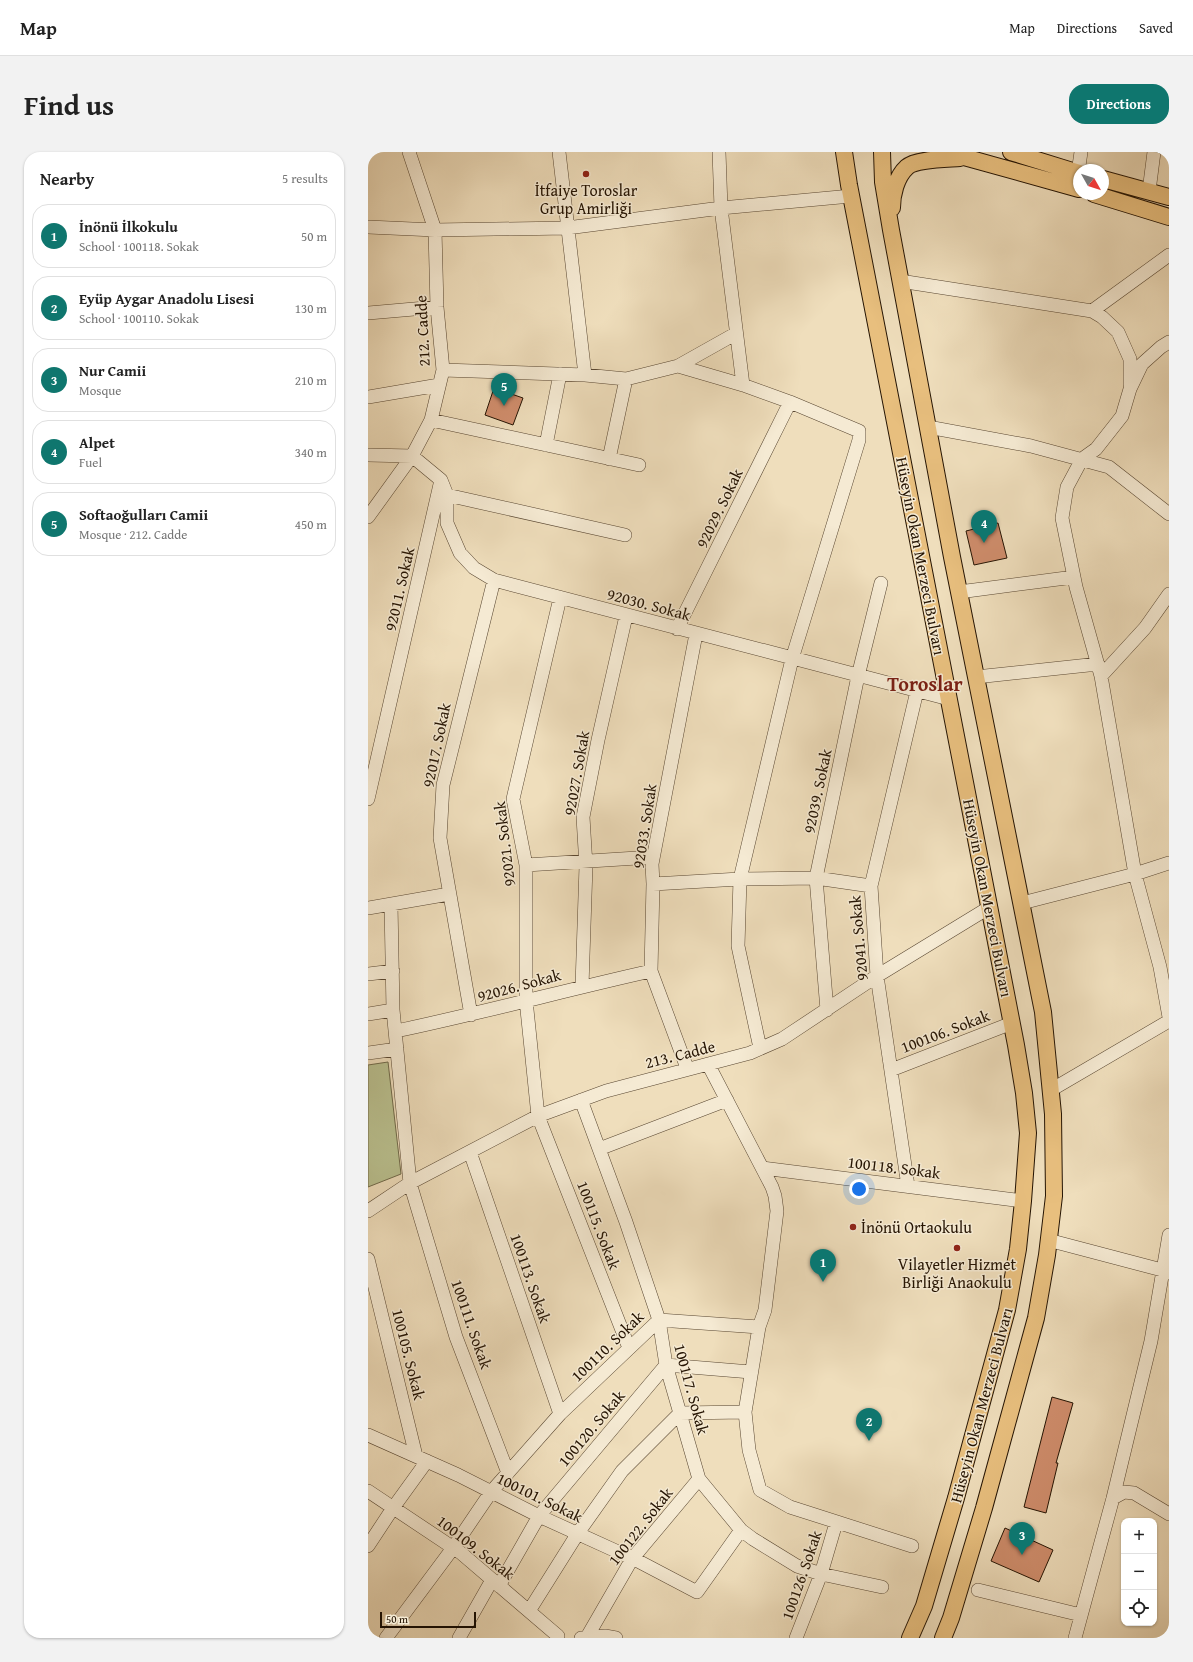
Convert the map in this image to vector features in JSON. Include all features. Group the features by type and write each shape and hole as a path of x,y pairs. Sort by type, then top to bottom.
{"main road":[{"name":"Hüseyin Okan Merzeci Bulvarı","path":"844,152 851,196 1012,1024 1024,1092 1028,1133 1018,1249 1007,1310 956,1498 924,1606 910,1638"},
{"name":"Hüseyin Okan Merzeci Bulvarı","path":"882,152 883,182 900,280 959,592 1043,1012 1053,1114 1054,1196 1036,1318 984,1508 951,1618 943,1638"},
{"path":"946,152 1073,187"},
{"path":"1011,152 1073,171"},
{"path":"891,230 892,196 898,179 907,167 920,162 963,157"},
{"path":"1109,181 1169,197"},
{"path":"1109,199 1169,217"}],"street":[{"name":"212. Cadde","path":"368,517 412,456 430,420 443,370 437,308 435,230 409,152"},
{"path":"559,152 584,375"},
{"path":"718,152 721,208 735,334 743,385"},
{"path":"1080,164 1081,152"},
{"path":"1149,191 1154,152"},
{"path":"368,227 435,230 567,228 721,208 851,196"},
{"path":"1092,311 1169,255"},
{"path":"900,280 1092,311 1102,317 1118,332 1130,360 1130,389"},
{"path":"368,313 437,308"},
{"path":"443,370 584,375 626,379 678,366 735,334"},
{"path":"1169,342 1160,347 1142,364 1130,389 1122,416 1096,449 1082,459 1067,487 1062,518 1074,577 1099,670 1135,874 1160,967 1169,1016"},
{"path":"678,366 743,385 790,402 859,431 859,440 792,659 740,879 738,946 760,1048"},
{"path":"546,445 560,374"},
{"path":"609,459 626,379"},
{"path":"368,396 439,385"},
{"name":"92029. Sokak","path":"677,629 790,402"},
{"path":"430,420 639,465"},
{"path":"928,427 1031,446 1109,467 1169,514"},
{"path":"368,455 412,456"},
{"name":"92030. Sokak","path":"412,456 441,480 447,495 447,522 460,553 474,568 494,580 626,616 949,699"},
{"name":"92011. Sokak","path":"368,799 441,480"},
{"path":"447,495 626,535"},
{"path":"959,592 1074,577"},
{"name":"92017. Sokak","path":"471,1015 440,838 443,785 494,580"},
{"name":"92039. Sokak","path":"827,1010 816,878 858,676 881,583"},
{"path":"976,678 1099,670 1144,628 1169,594"},
{"name":"92021. Sokak","path":"538,1116 526,1000 526,865 513,799 560,598"},
{"name":"92027. Sokak","path":"582,986 586,861 583,817 598,740 626,616"},
{"name":"92033. Sokak","path":"687,1068 651,972 652,864 696,634"},
{"name":"92041. Sokak","path":"908,1186 878,976 871,886 918,691"},
{"path":"526,865 653,856"},
{"path":"1022,903 1135,874 1169,863"},
{"path":"653,884 740,879 816,878 871,886"},
{"path":"368,908 449,894"},
{"name":"100111. Sokak","path":"391,904 394,1010 410,1183 456,1337 508,1473"},
{"name":"213. Cadde","path":"368,1211 410,1183 538,1116 606,1091 687,1068 750,1053 782,1039 878,976 990,907"},
{"path":"368,974 392,971"},
{"name":"92026. Sokak","path":"396,1031 471,1015 582,986 651,972"},
{"path":"368,1014 394,1010"},
{"path":"1051,1090 1169,1021"},
{"name":"100106. Sokak","path":"891,1070 1012,1024"},
{"path":"368,1053 398,1049"},
{"path":"708,1064 762,1168 775,1196 777,1211 765,1310 759,1327 745,1412 749,1450 760,1490 790,1507 912,1546"},
{"name":"100117. Sokak","path":"581,1100 659,1320 666,1365 699,1479 741,1530 753,1539 798,1566 821,1574 882,1586"},
{"path":"599,1149 727,1100"},
{"name":"100115. Sokak","path":"538,1116 629,1348"},
{"name":"100113. Sokak","path":"470,1152 560,1414"},
{"name":"100118. Sokak","path":"762,1168 1023,1201"},
{"path":"1075,1638 1114,1498 1151,1341 1166,1272 1169,1236"},
{"path":"1048,1240 1166,1272"},
{"name":"100105. Sokak","path":"368,1259 422,1459"},
{"name":"100110. Sokak","path":"386,1638 453,1548 492,1492 508,1473 560,1414 659,1320 759,1327"},
{"path":"666,1365 751,1372"},
{"name":"100120. Sokak","path":"459,1638 539,1516 666,1365"},
{"path":"529,1612 578,1533 622,1471 680,1413 745,1412"},
{"name":"100101. Sokak","path":"368,1435 578,1533 697,1592 741,1530"},
{"path":"368,1546 393,1508 422,1459"},
{"name":"100122. Sokak","path":"581,1638 632,1559 699,1479"},
{"name":"100109. Sokak","path":"368,1491 453,1548 558,1637"},
{"path":"1114,1498 1124,1492 1134,1493 1169,1514"},
{"name":"100126. Sokak","path":"796,1638 821,1574 836,1522"},
{"path":"978,1590 1081,1615"},
{"path":"558,1637 581,1638 605,1636 616,1638"}],"green space":[{"path":"388,1062 401,1174 368,1187 368,1065"}],"building":[{"path":"494,388 523,398 513,425 485,415"},
{"path":"998,523 1007,558 974,565 966,531"},
{"path":"1052,1397 1073,1403 1056,1463 1058,1463 1046,1513 1024,1507"},
{"path":"1005,1528 1053,1550 1039,1582 991,1561"}],"place":[{"name":"İtfaiye Toroslar Grup Amirliği","path":"586,174"},
{"name":"Softaoğulları Camii","path":"504,406"},
{"name":"Alpet","path":"984,543"},
{"name":"İnönü Ortaokulu","path":"853,1227"},
{"name":"Vilayetler Hizmet Birliği Anaokulu","path":"957,1248"},
{"name":"İnönü İlkokulu","path":"823,1282"},
{"name":"Eyüp Aygar Anadolu Lisesi","path":"869,1441"},
{"name":"Nur Camii","path":"1022,1555"}],"district":[{"name":"Toroslar","path":"925,684"}]}
